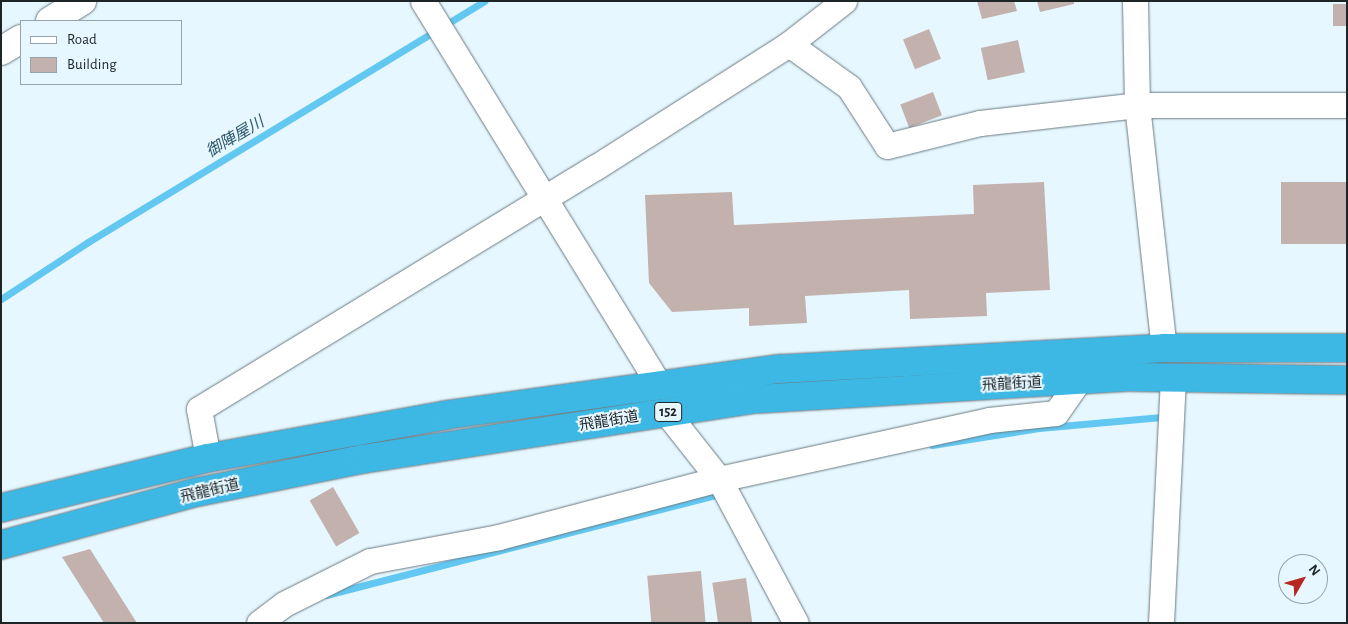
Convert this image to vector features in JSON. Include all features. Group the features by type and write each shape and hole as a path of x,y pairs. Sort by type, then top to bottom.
{"highway":[{"name":"飛龍街道","path":"1,508 208,458 446,415 779,369 1164,348 1347,348"},
{"name":"飛龍街道","path":"1,545 198,492 363,459 757,399 1079,380 1173,378 1347,380"}],"street":[{"path":"52,20 82,1"},
{"path":"208,458 199,409 544,198 789,44 844,1"},
{"path":"1135,1 1137,105 1164,348"},
{"path":"433,16 659,385"},
{"path":"1,51 20,40"},
{"path":"789,44 849,87 888,146 980,122 1137,105 1347,105"},
{"path":"1161,623 1173,378"},
{"path":"259,623 284,604 370,561 499,537 720,479 989,420 1056,413 1079,380"},
{"path":"666,412 720,479 796,623"}],"building":[{"path":"977,1 1014,1 1017,11 982,19"},
{"path":"1037,1 1074,1 1074,4 1040,12"},
{"path":"1333,4 1347,4 1347,26 1333,26"},
{"path":"929,29 941,59 915,69 903,39"},
{"path":"1018,40 1025,72 988,80 981,48"},
{"path":"933,92 942,115 909,128 900,105"},
{"path":"1044,182 1050,290 986,293 987,316 910,319 909,290 805,296 807,323 749,326 749,308 672,312 649,283 645,195 732,192 734,225 974,214 973,185"},
{"path":"1281,182 1347,182 1347,244 1281,244"},
{"path":"333,487 360,533 336,546 310,500"},
{"path":"90,549 137,623 104,623 62,557"},
{"path":"701,571 706,623 651,623 647,576"},
{"path":"746,578 752,623 718,623 712,583"}],"waterway":[{"name":"御陣屋川","path":"1,299 88,242 484,1"},
{"path":"932,445 1039,428 1162,417"},
{"path":"326,595 718,494"}]}
